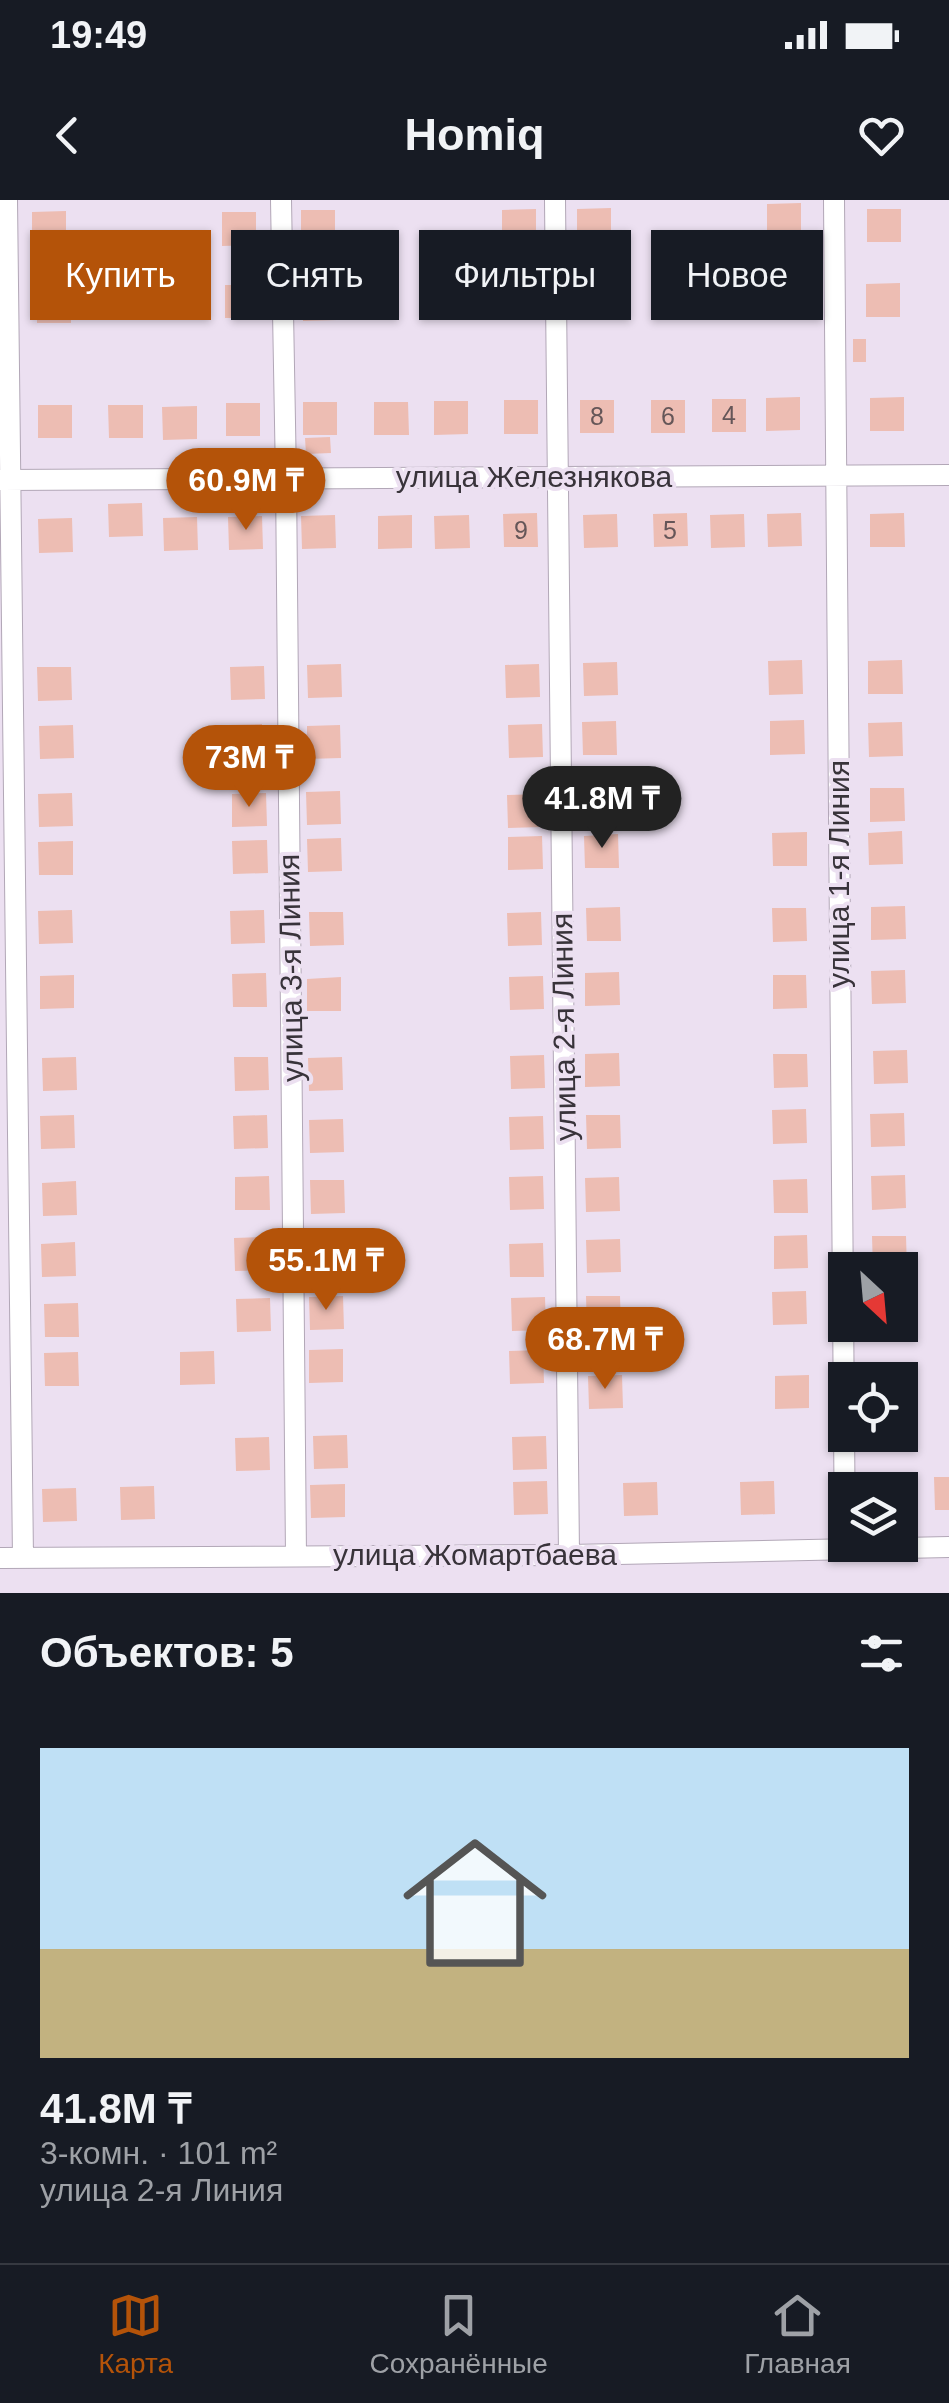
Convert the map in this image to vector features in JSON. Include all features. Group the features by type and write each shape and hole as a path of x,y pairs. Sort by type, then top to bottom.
{"street":[{"path":"8,200 5,480 24,1558"},
{"name":"улица 3-я Линия","path":"281,200 296,1556"},
{"name":"улица 2-я Линия","path":"555,200 569,1555"},
{"name":"улица 1-я Линия","path":"834,200 844,1472"},
{"name":"улица Железнякова","path":"5,480 949,475"},
{"name":"улица Жомартбаева","path":"918,1547 949,1547"},
{"name":"улица Жомартбаева","path":"0,1558 569,1555 828,1548"}],"building":[{"path":"801,203 801,230 767,230 767,204"},
{"path":"611,208 611,230 577,230 577,209"},
{"path":"536,209 536,230 502,230 502,210"},
{"path":"867,209 901,209 901,242 867,242"},
{"path":"301,210 335,210 335,230 301,230"},
{"path":"66,211 66,230 32,230 32,212"},
{"path":"222,212 256,212 256,230 231,230 231,246 222,246"},
{"path":"900,283 900,317 866,317 866,284"},
{"path":"225,285 231,285 231,318 225,318"},
{"path":"37,320 71,320 71,323"},
{"path":"853,339 866,339 866,362 853,362"},
{"path":"800,397 800,430 766,431 766,398"},
{"path":"904,397 904,431 870,431 870,398"},
{"path":"712,399 746,399 746,432 712,432"},
{"path":"504,400 538,400 538,434 504,434"},
{"path":"580,400 614,400 614,433 580,433"},
{"path":"651,400 685,400 685,433 651,433"},
{"path":"434,401 468,401 468,434 434,435"},
{"path":"303,402 337,402 337,435 303,435"},
{"path":"374,402 408,402 409,435 374,435"},
{"path":"226,403 260,403 260,436 226,436"},
{"path":"38,405 72,405 72,438 38,438"},
{"path":"108,405 143,405 143,438 109,438"},
{"path":"197,406 197,439 163,440 162,407"},
{"path":"330,437 331,453 306,454 305,438"},
{"path":"142,503 143,536 109,537 108,504"},
{"path":"537,513 538,547 504,547 503,514"},
{"path":"687,513 688,546 654,547 653,514"},
{"path":"801,513 802,546 768,547 767,514"},
{"path":"904,513 905,547 870,547 870,514"},
{"path":"617,514 618,547 584,548 583,515"},
{"path":"744,514 745,547 711,548 710,515"},
{"path":"335,515 336,548 302,549 301,516"},
{"path":"412,515 412,548 378,549 378,516"},
{"path":"469,515 470,548 435,549 434,516"},
{"path":"262,516 263,549 229,550 228,517"},
{"path":"197,517 198,550 164,551 163,518"},
{"path":"72,518 73,552 39,553 38,519"},
{"path":"802,660 803,694 769,695 768,661"},
{"path":"902,660 903,694 868,694 868,661"},
{"path":"617,662 618,695 584,696 583,663"},
{"path":"341,664 342,697 308,698 307,665"},
{"path":"539,664 540,697 506,698 505,665"},
{"path":"264,666 265,699 231,700 230,667"},
{"path":"37,667 71,667 72,700 38,701"},
{"path":"804,720 805,754 770,755 770,721"},
{"path":"616,721 617,755 583,755 582,722"},
{"path":"902,722 903,756 869,757 868,723"},
{"path":"262,724 263,757 229,758 228,725"},
{"path":"542,724 543,757 509,758 508,725"},
{"path":"73,725 74,758 40,759 39,726"},
{"path":"340,725 341,758 307,759 307,726"},
{"path":"870,788 904,788 905,821 870,822"},
{"path":"583,790 618,790 618,822 584,824"},
{"path":"340,791 341,824 307,825 306,792"},
{"path":"72,793 73,826 39,827 38,794"},
{"path":"266,793 267,826 232,827 232,794"},
{"path":"542,794 542,827 508,828 507,795"},
{"path":"902,831 903,864 869,865 868,833"},
{"path":"807,832 807,866 773,866 772,833"},
{"path":"618,834 619,868 585,868 584,836"},
{"path":"542,836 543,869 508,870 508,837"},
{"path":"341,838 342,871 308,872 307,839"},
{"path":"267,840 268,873 233,874 232,841"},
{"path":"73,841 73,875 39,875 38,842"},
{"path":"905,906 906,939 871,940 871,907"},
{"path":"620,907 621,941 587,941 586,908"},
{"path":"772,908 806,908 807,941 773,942"},
{"path":"72,910 73,943 39,944 38,911"},
{"path":"264,910 265,943 231,944 230,911"},
{"path":"309,912 343,912 344,945 310,946"},
{"path":"541,912 542,945 508,946 507,913"},
{"path":"905,970 906,1003 872,1004 871,971"},
{"path":"619,972 620,1005 585,1006 585,973"},
{"path":"266,973 267,1007 233,1007 232,974"},
{"path":"74,975 74,1008 40,1009 40,976"},
{"path":"773,975 806,975 807,1008 773,1009"},
{"path":"543,976 544,1009 510,1010 509,977"},
{"path":"341,977 341,1011 307,1011 307,979"},
{"path":"907,1050 908,1083 874,1084 873,1051"},
{"path":"619,1053 620,1086 585,1087 585,1054"},
{"path":"773,1054 807,1054 808,1087 774,1088"},
{"path":"544,1055 545,1088 511,1089 510,1056"},
{"path":"76,1057 77,1090 43,1091 42,1058"},
{"path":"234,1057 268,1057 269,1090 235,1091"},
{"path":"342,1057 343,1090 309,1091 308,1058"},
{"path":"806,1109 807,1143 773,1144 772,1110"},
{"path":"904,1113 905,1146 871,1147 870,1114"},
{"path":"74,1115 75,1148 41,1149 40,1116"},
{"path":"267,1115 268,1148 234,1149 233,1116"},
{"path":"586,1115 620,1115 621,1148 587,1149"},
{"path":"543,1116 544,1149 510,1150 509,1117"},
{"path":"343,1119 344,1152 310,1153 309,1120"},
{"path":"905,1175 906,1208 872,1210 871,1176"},
{"path":"269,1176 270,1210 235,1210 235,1177"},
{"path":"543,1176 544,1209 510,1210 509,1177"},
{"path":"619,1177 620,1211 586,1212 585,1178"},
{"path":"807,1179 808,1213 774,1213 773,1180"},
{"path":"310,1180 344,1180 345,1213 311,1214"},
{"path":"76,1181 77,1215 43,1216 42,1183"},
{"path":"807,1235 808,1268 774,1269 774,1236"},
{"path":"872,1236 906,1236 906,1252 872,1252"},
{"path":"268,1237 269,1270 235,1271 234,1238"},
{"path":"620,1239 621,1272 587,1273 586,1240"},
{"path":"75,1242 76,1276 42,1277 41,1244"},
{"path":"344,1242 345,1275 311,1276 311,1243"},
{"path":"543,1243 544,1277 510,1277 509,1244"},
{"path":"806,1291 807,1324 773,1325 772,1292"},
{"path":"343,1296 344,1329 310,1330 309,1297"},
{"path":"586,1296 620,1296 621,1329 587,1330"},
{"path":"545,1297 546,1330 512,1331 511,1298"},
{"path":"270,1298 271,1331 237,1332 236,1299"},
{"path":"78,1303 79,1337 45,1337 44,1304"},
{"path":"343,1349 343,1382 309,1383 309,1350"},
{"path":"543,1350 544,1383 510,1384 509,1351"},
{"path":"214,1351 215,1384 180,1385 180,1352"},
{"path":"78,1352 79,1386 45,1386 44,1353"},
{"path":"622,1375 623,1408 589,1409 588,1376"},
{"path":"809,1375 809,1408 775,1409 775,1376"},
{"path":"347,1435 348,1468 314,1469 313,1436"},
{"path":"546,1436 547,1469 513,1470 512,1437"},
{"path":"269,1437 270,1470 236,1471 235,1438"},
{"path":"934,1477 949,1477 949,1510 935,1510"},
{"path":"547,1481 548,1514 514,1515 513,1482"},
{"path":"774,1481 775,1514 741,1515 740,1482"},
{"path":"657,1482 658,1515 624,1516 623,1483"},
{"path":"345,1484 345,1517 311,1518 310,1485"},
{"path":"154,1486 155,1519 121,1520 120,1487"},
{"path":"76,1488 77,1521 43,1522 42,1489"}]}
